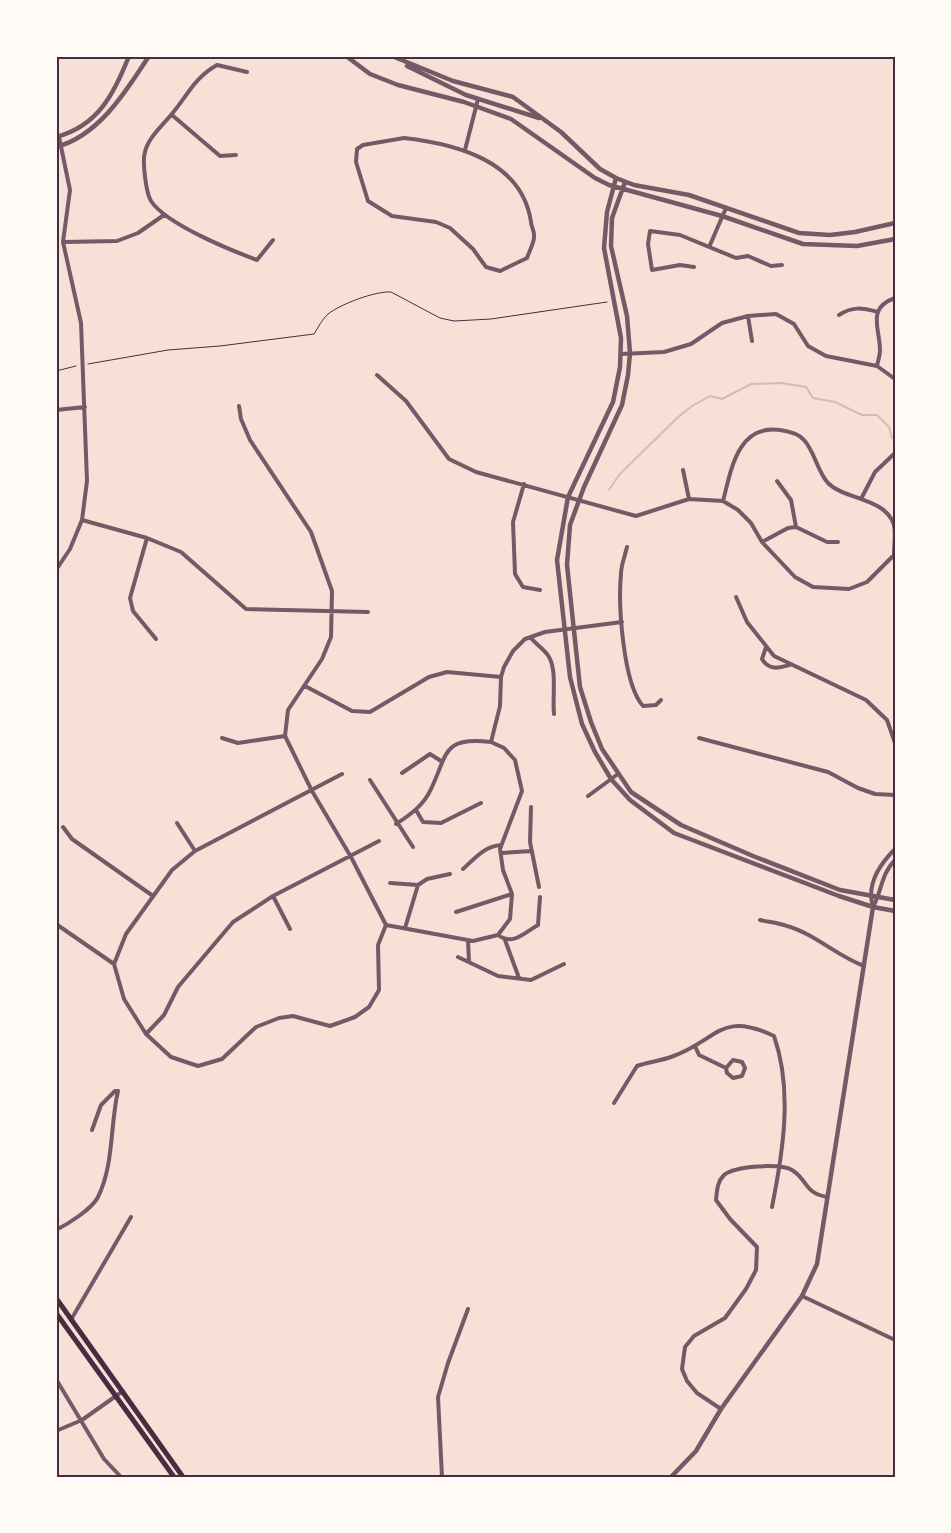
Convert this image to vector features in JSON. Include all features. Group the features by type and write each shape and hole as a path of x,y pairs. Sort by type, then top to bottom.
{"main road":[{"path":"56,1298 183,1477"},
{"path":"56,1313 94,1362 116,1397 174,1477"}],"street":[{"path":"56,570 70,550 82,520 87,481 81,323 63,242 70,190 57,137 84,127 100,110 113,92 129,56"},
{"path":"59,146 85,134 102,118 149,56"},
{"path":"346,56 370,74 398,85 428,92 511,119 595,178 621,189 722,216 803,244 857,246 895,239"},
{"path":"392,56 425,76 478,99 545,120"},
{"path":"398,60 453,81 513,97 545,120 600,169 625,182 689,195 799,233 830,235 895,223"},
{"path":"247,72 218,66 202,74 172,115 155,133 144,152 145,179 150,200 164,214 226,249 257,260 273,240"},
{"path":"465,150 478,99"},
{"path":"172,115 220,156 236,155"},
{"path":"404,138 425,140 465,150 485,159 512,178 529,208 534,237 527,258 500,271 486,267 473,249 450,228 436,222 392,216 368,201 356,162 357,149 363,145 404,138"},
{"path":"616,178 607,212 604,248 621,338 621,354 614,402 568,497 557,560 570,677 582,724 595,752 611,779 630,800 674,833 873,907 895,911"},
{"path":"625,182 612,218 611,246 627,316 630,354 622,405 578,500 570,525 566,565 580,687 602,748 631,792 681,825 840,890 895,900"},
{"path":"710,245 726,208"},
{"path":"63,242 117,241 138,234 164,214"},
{"path":"694,268 680,265 652,270 648,244 650,231 680,235 710,245 736,258 748,256 771,266 782,264"},
{"path":"876,366 880,350 876,327 878,312 887,300 895,298"},
{"path":"840,315 849,308 860,308 878,312"},
{"path":"621,354 664,352 691,344 722,323 748,316 776,314 794,324 808,346 826,356 876,366 895,379"},
{"path":"748,316 752,340"},
{"path":"377,375 406,401 449,460 476,472 636,516 689,499 723,501 738,510 750,523 762,542 795,578 813,587 850,590 867,582 894,556 894,524 880,509 861,499 840,492 827,482 804,439 789,432 776,430 761,431 749,437 738,449 723,501"},
{"path":"239,406 241,419 250,440 311,532 332,592 333,610 330,637 322,659 288,710 285,736 312,790 351,857 386,925 378,946 379,990 368,1007 355,1017 330,1026 293,1016 279,1018 256,1026 222,1059 198,1066 171,1058 146,1034 124,999 114,964 126,934 172,870 195,851 312,790 342,774"},
{"path":"56,410 84,407"},
{"path":"861,499 874,472 895,454"},
{"path":"682,470 689,499"},
{"path":"777,481 791,500 796,527"},
{"path":"524,484 513,522 515,574 523,587 540,590"},
{"path":"82,520 147,538 180,552 246,609 368,612"},
{"path":"762,542 788,528 796,527 827,542 838,542"},
{"path":"147,538 130,598 133,611 156,639"},
{"path":"627,547 621,573 622,622 630,683 636,698 646,706 656,705 661,700"},
{"path":"736,597 747,622 774,656 866,700 887,720 895,743"},
{"path":"491,742 500,706 501,677 513,651 525,639 545,632 622,622"},
{"path":"530,638 549,656 554,682 552,695 554,714"},
{"path":"766,647 762,659 768,666 775,669 790,665"},
{"path":"305,686 352,711 370,712 429,677 447,672 501,677"},
{"path":"222,738 238,743 285,736"},
{"path":"699,738 828,772 858,788 875,794 895,795"},
{"path":"396,824 416,810 431,790 441,761 450,747 471,740 491,742 504,748 515,760 522,791 501,845 503,870 512,894 510,918 498,935"},
{"path":"402,773 430,754 441,761"},
{"path":"588,796 618,774"},
{"path":"370,780 396,824 413,847"},
{"path":"416,810 423,822 441,824 481,803"},
{"path":"531,807 532,851 540,887"},
{"path":"177,823 195,851"},
{"path":"63,827 72,839 153,896"},
{"path":"146,1034 164,1015 178,988 233,922 274,896 379,841"},
{"path":"463,869 481,852 492,846 501,845"},
{"path":"873,907 869,896 874,879 883,861 895,849"},
{"path":"501,854 532,851"},
{"path":"672,1477 696,1451 721,1410 802,1296 816,1264 873,907 879,897 882,879 887,867 895,860"},
{"path":"390,883 418,885 427,879 450,874"},
{"path":"404,928 418,885"},
{"path":"456,912 512,894"},
{"path":"274,896 290,929"},
{"path":"386,925 468,940 498,935 505,940 514,940 538,925 540,897"},
{"path":"760,920 789,926 830,948 845,959 864,966"},
{"path":"56,924 114,964"},
{"path":"468,940 469,962"},
{"path":"505,940 518,978"},
{"path":"458,957 498,976 531,980 564,964"},
{"path":"614,1103 637,1066 671,1058 695,1046 716,1032 741,1025 756,1028 774,1036 781,1056 784,1120 780,1166 772,1207"},
{"path":"695,1046 699,1055 726,1068 727,1073 733,1078 742,1076 744,1068 742,1062 733,1060 726,1068"},
{"path":"56,1230 70,1223 98,1198 108,1164 113,1113 118,1091 115,1091 100,1105 92,1130"},
{"path":"721,1410 697,1394 687,1381 682,1369 685,1347 694,1336 725,1318 746,1290 756,1270 757,1247 730,1219 716,1200 717,1186 724,1175 733,1171 752,1167 780,1166 792,1170 814,1195 827,1197"},
{"path":"72,1318 131,1217"},
{"path":"802,1296 895,1340"},
{"path":"442,1477 438,1397 448,1363 468,1309"},
{"path":"56,1379 104,1459 121,1477"},
{"path":"56,1431 82,1420 116,1397 123,1390"}],"path":[{"path":"56,372 83,365 168,350 220,346 314,334 327,315 372,294 383,291 392,292 440,318 454,321 490,319 613,301"}],"waterway":[{"path":"609,490 619,475 677,418 692,406 710,396 722,399 751,384 781,383 806,387 813,398 835,402 862,415 877,415 889,427 892,438"}]}
